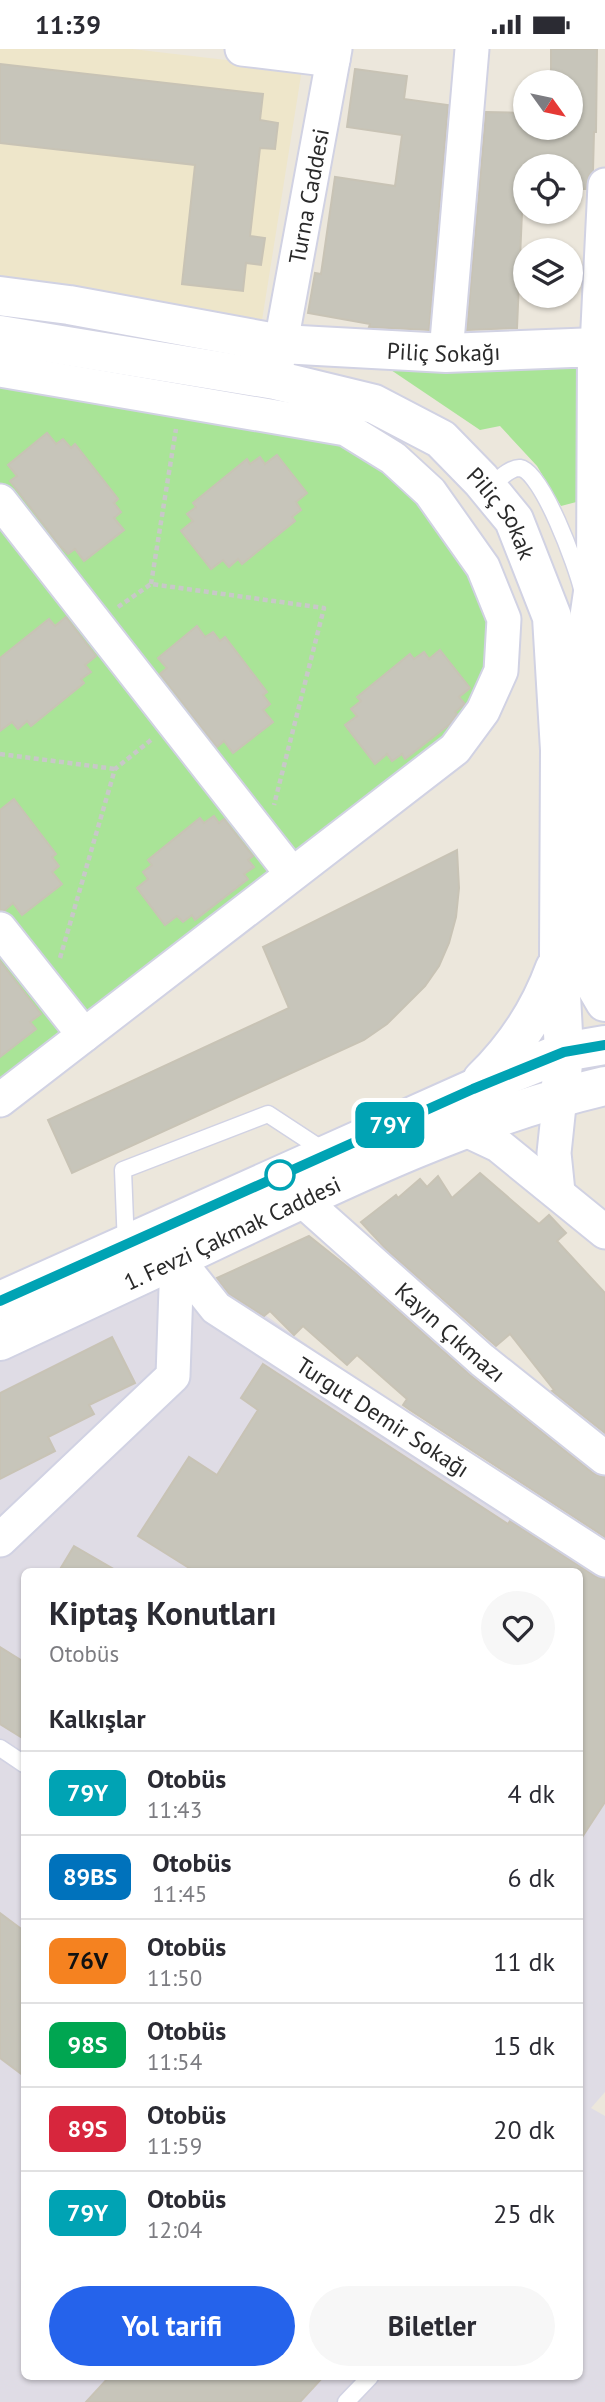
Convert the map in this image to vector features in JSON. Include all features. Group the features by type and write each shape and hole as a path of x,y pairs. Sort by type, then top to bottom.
{"street":[{"path":"242,49 334,54"},
{"path":"446,353 472,49"},
{"name":"Turna Caddesi","path":"278,362 334,54"},
{"path":"605,185 596,572 588,626 575,807 591,978 605,1002"},
{"name":"Piliç Sokak","path":"0,296 69,305 278,362 374,404 441,439 488,488 514,520 552,617 560,750 575,807 559,957 564,1052 560,1097"},
{"name":"Piliç Sokak","path":"0,335 278,362"},
{"name":"Piliç Sokağı","path":"278,362 601,347"},
{"path":"0,370 346,429 393,458 430,492 482,567 504,619 500,670 483,711 455,749 0,1100"},
{"path":"450,518 488,488"},
{"path":"0,501 292,874"},
{"path":"0,929 83,1035"},
{"path":"473,1089 502,1060 527,1029 545,995 559,957"},
{"path":"0,1301 473,1089 564,1052 605,1045"},
{"path":"564,1052 605,1074"},
{"name":"1. Fevzi Çakmak Caddesi","path":"0,1341 301,1199 464,1129 560,1097 605,1086"},
{"path":"558,1192 554,1153 560,1097"},
{"path":"464,1129 498,1145 605,1232"},
{"name":"Kayın Çıkmazı","path":"301,1199 482,1360 605,1458"},
{"path":"0,1540 173,1376 177,1259"},
{"name":"Turgut Demir Sokağı","path":"177,1259 216,1308 605,1560"}],"lane":[{"path":"488,488 513,469 522,468 529,473 552,510 569,547 582,586 588,626"},
{"path":"127,1246 123,1170 268,1114 328,1153"},
{"path":"0,1748 21,1762"},
{"path":"346,2402 367,2380"}],"path":[{"path":"151,584 181,401"},
{"path":"96,624 151,584 324,608 266,840"},
{"path":"50,992 115,769 173,722"},
{"path":"0,754 115,769"}],"shaded area":[{"path":"0,49 132,49 302,69 260,333 0,290"},
{"path":"200,1269 605,1555 605,2092 591,2108 605,2116 605,2402 0,2402 0,1352"}],"green space":[{"path":"583,362 584,500 561,506 537,466 500,426 480,430 391,370"},
{"path":"0,386 341,444 384,470 419,503 469,574 489,622 486,667 470,704 444,738 291,856 0,486"},
{"path":"0,518 275,869 81,1019 0,916"},
{"path":"0,943 68,1029 0,1081"}],"building":[{"path":"551,49 597,49 593,171 589,175 586,189 583,189 583,154 513,154 513,224 521,224 521,238 513,238 513,308 518,308 517,328 467,330 486,112 513,113 513,140 583,140 583,70 551,70"},
{"path":"0,64 263,94 260,120 278,123 275,149 260,148 250,236 265,238 261,265 246,263 243,291 182,284 195,165 0,143"},
{"path":"355,69 407,76 404,99 448,105 429,330 369,327 370,324 308,313 315,273 321,274 335,177 395,186 402,135 347,127"},
{"path":"47,433 56,444 63,439 71,448 75,444 118,499 114,503 121,512 114,518 124,530 84,561 75,549 68,554 60,546 10,481 17,476 8,465"},
{"path":"277,455 307,493 296,502 301,510 292,517 295,521 242,564 238,559 229,567 223,560 211,569 181,531 193,521 187,514 196,507 193,503 247,459 250,464 260,457 265,464"},
{"path":"66,617 96,656 85,665 91,672 81,679 84,683 31,726 27,721 18,729 12,722 0,731 0,658 49,619 55,626"},
{"path":"197,626 205,637 213,632 220,641 225,637 267,692 263,695 270,704 263,710 273,722 233,753 224,741 217,747 160,674 167,668 158,658"},
{"path":"440,650 470,688 459,697 465,704 455,712 457,714 450,724 405,759 402,754 392,761 387,754 375,764 345,725 357,716 351,709 361,701 357,697 410,654 414,659 424,652 429,659"},
{"path":"14,799 56,854 52,857 59,866 52,872 62,884 22,915 13,903 4,911 0,910 0,810"},
{"path":"214,816 219,823 224,819 253,856 248,860 254,867 244,874 248,879 195,920 192,915 183,922 177,916 165,925 137,888 148,879 143,872 152,865 148,860 200,818 204,823"},
{"path":"457,850 459,888 456,917 449,943 439,966 425,986 387,1024 364,1040 72,1173 48,1120 289,1008 263,947"},
{"path":"0,961 41,1014 30,1022 36,1029 0,1057"},
{"path":"480,1173 539,1224 549,1215 566,1233 557,1241 605,1293 605,1433 552,1391 554,1390 510,1334 496,1346 386,1249 361,1222 396,1195 398,1198 420,1179 427,1187 438,1176 452,1198"},
{"path":"309,1236 354,1272 470,1375 593,1473 605,1477 605,1537 403,1405 407,1399 357,1355 347,1365 303,1326 294,1335 270,1311 264,1316 229,1294 217,1278"},
{"path":"112,1337 135,1383 89,1405 94,1414 48,1437 55,1451 0,1479 0,1393"},
{"path":"263,1364 508,1524 510,1521 583,1568 189,1568 138,1536 189,1457 217,1475 258,1410 241,1398"},
{"path":"74,1546 112,1568 61,1568"},
{"path":"583,1568 605,1579 605,1802 583,1836"},
{"path":"0,1647 21,1660 21,1737 0,1724"},
{"path":"0,1913 21,1929 21,2074 0,2058"},
{"path":"106,2380 320,2380 300,2402 86,2402"}],"bus line":[{"name":"79Y","path":"0,1301 473,1089 564,1052 605,1045"}]}
